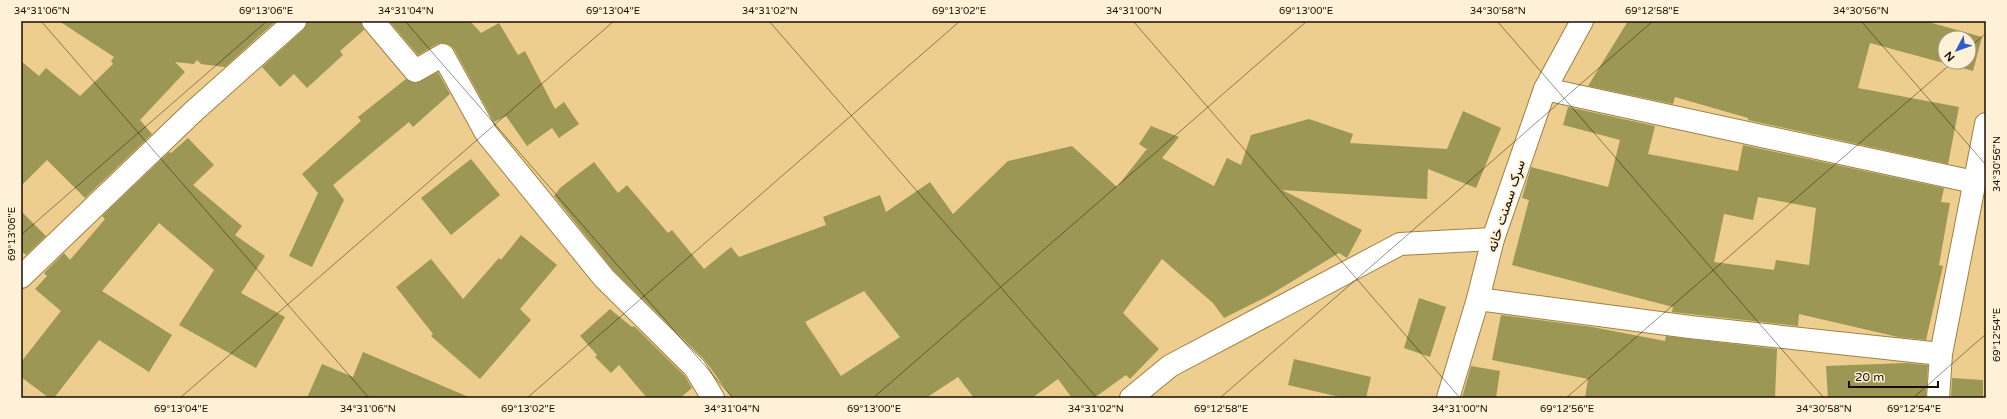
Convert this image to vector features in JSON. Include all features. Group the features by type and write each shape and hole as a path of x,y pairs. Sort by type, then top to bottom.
{"street":[{"path":"21,277 194,111 295,21"},
{"path":"374,21 415,71 443,55 486,133 604,278 695,368 713,398"},
{"name":"سرک سمنت خانه","path":"1448,398 1478,299 1493,239 1545,89 1582,21"},
{"path":"1545,89 1974,182"},
{"path":"1938,398 1941,354 1986,124"},
{"path":"1131,398 1170,366 1400,244 1493,239"},
{"path":"1478,299 1690,327 1941,354"}],"building":[{"path":"59,21 276,21 225,67 201,64 197,60 194,64 175,62 185,72 140,120 152,134 85,198 47,160 21,186 21,61 39,76 46,68 80,96 113,64 111,61 114,57"},
{"path":"307,21 361,21 364,30 340,51 343,55 307,88 294,74 280,87 262,67 303,30"},
{"path":"389,21 470,21 481,33 499,23 518,55 525,51 555,109 564,102 579,124 559,138 552,128 527,146 506,116 494,122 454,49 450,45 444,43 437,44 418,55"},
{"path":"1628,21 1925,21 1957,30 1937,30 1937,61 1870,43 1858,88 1959,107 1948,164 1748,120 1748,118 1675,97 1673,104 1588,86"},
{"path":"1977,36 1982,37 1977,56"},
{"path":"438,72 450,94 413,127 409,122 333,185 344,200 312,267 289,256 318,193 302,174 361,121 358,117 406,79 416,83"},
{"path":"1568,107 1655,126 1648,154 1738,171 1743,145 1944,188 1941,202 1950,203 1939,265 1943,266 1926,340 1898,337 1799,314 1798,326 1672,312 1673,307 1512,265 1529,200 1522,198 1531,167 1608,187 1620,140 1563,125","holes":["1758,197 1816,208 1809,265 1776,260 1774,270 1714,262 1724,214 1753,220"]},
{"path":"1463,111 1501,128 1476,188 1428,169 1427,199 1282,190 1362,230 1347,258 1339,253 1268,296 1224,318 1213,303 1162,259 1123,313 1159,349 1130,379 1126,375 1094,398 1072,398 1058,379 1032,398 974,398 958,377 926,398 732,398 704,359 613,270 554,196 560,188 594,162 618,193 627,185 668,233 672,230 704,269 731,247 739,257 826,225 823,217 880,195 886,212 930,182 953,214 1008,161 1072,146 1117,187 1146,150 1148,150 1139,144 1151,126 1179,137 1162,158 1214,186 1227,158 1241,165 1251,135 1309,119 1353,134 1350,143 1447,149","holes":["864,291 900,337 841,376 805,322"]},
{"path":"188,138 214,165 193,185 242,226 235,235 265,256 241,293 285,317 256,368 179,325 214,270 159,223 102,291 172,335 149,372 99,340 54,398 49,398 21,377 21,362 61,311 35,289 47,276 44,273 64,253 70,260 105,219 102,216 169,152 171,153"},
{"path":"471,159 500,195 451,235 421,198"},
{"path":"21,211 46,236 26,255 21,251"},
{"path":"521,235 557,265 520,309 531,320 480,379 431,336 433,334 396,287 431,259 463,299 499,258 501,260"},
{"path":"1419,298 1446,307 1430,357 1404,348"},
{"path":"610,309 632,327 634,326 685,376 692,388 680,398 647,398 619,365 611,373 595,357 597,355 580,336"},
{"path":"1501,315 1592,327 1665,341 1666,336 1777,349 1775,398 1585,398 1588,379 1492,360"},
{"path":"363,352 471,398 307,398 322,364 353,377"},
{"path":"1294,359 1371,377 1366,398 1344,398 1288,385"},
{"path":"1906,363 1928,365 1926,398 1828,398 1826,366"},
{"path":"1471,366 1500,371 1496,398 1462,398"},
{"path":"1952,378 1983,380 1983,398 1951,398"}]}
